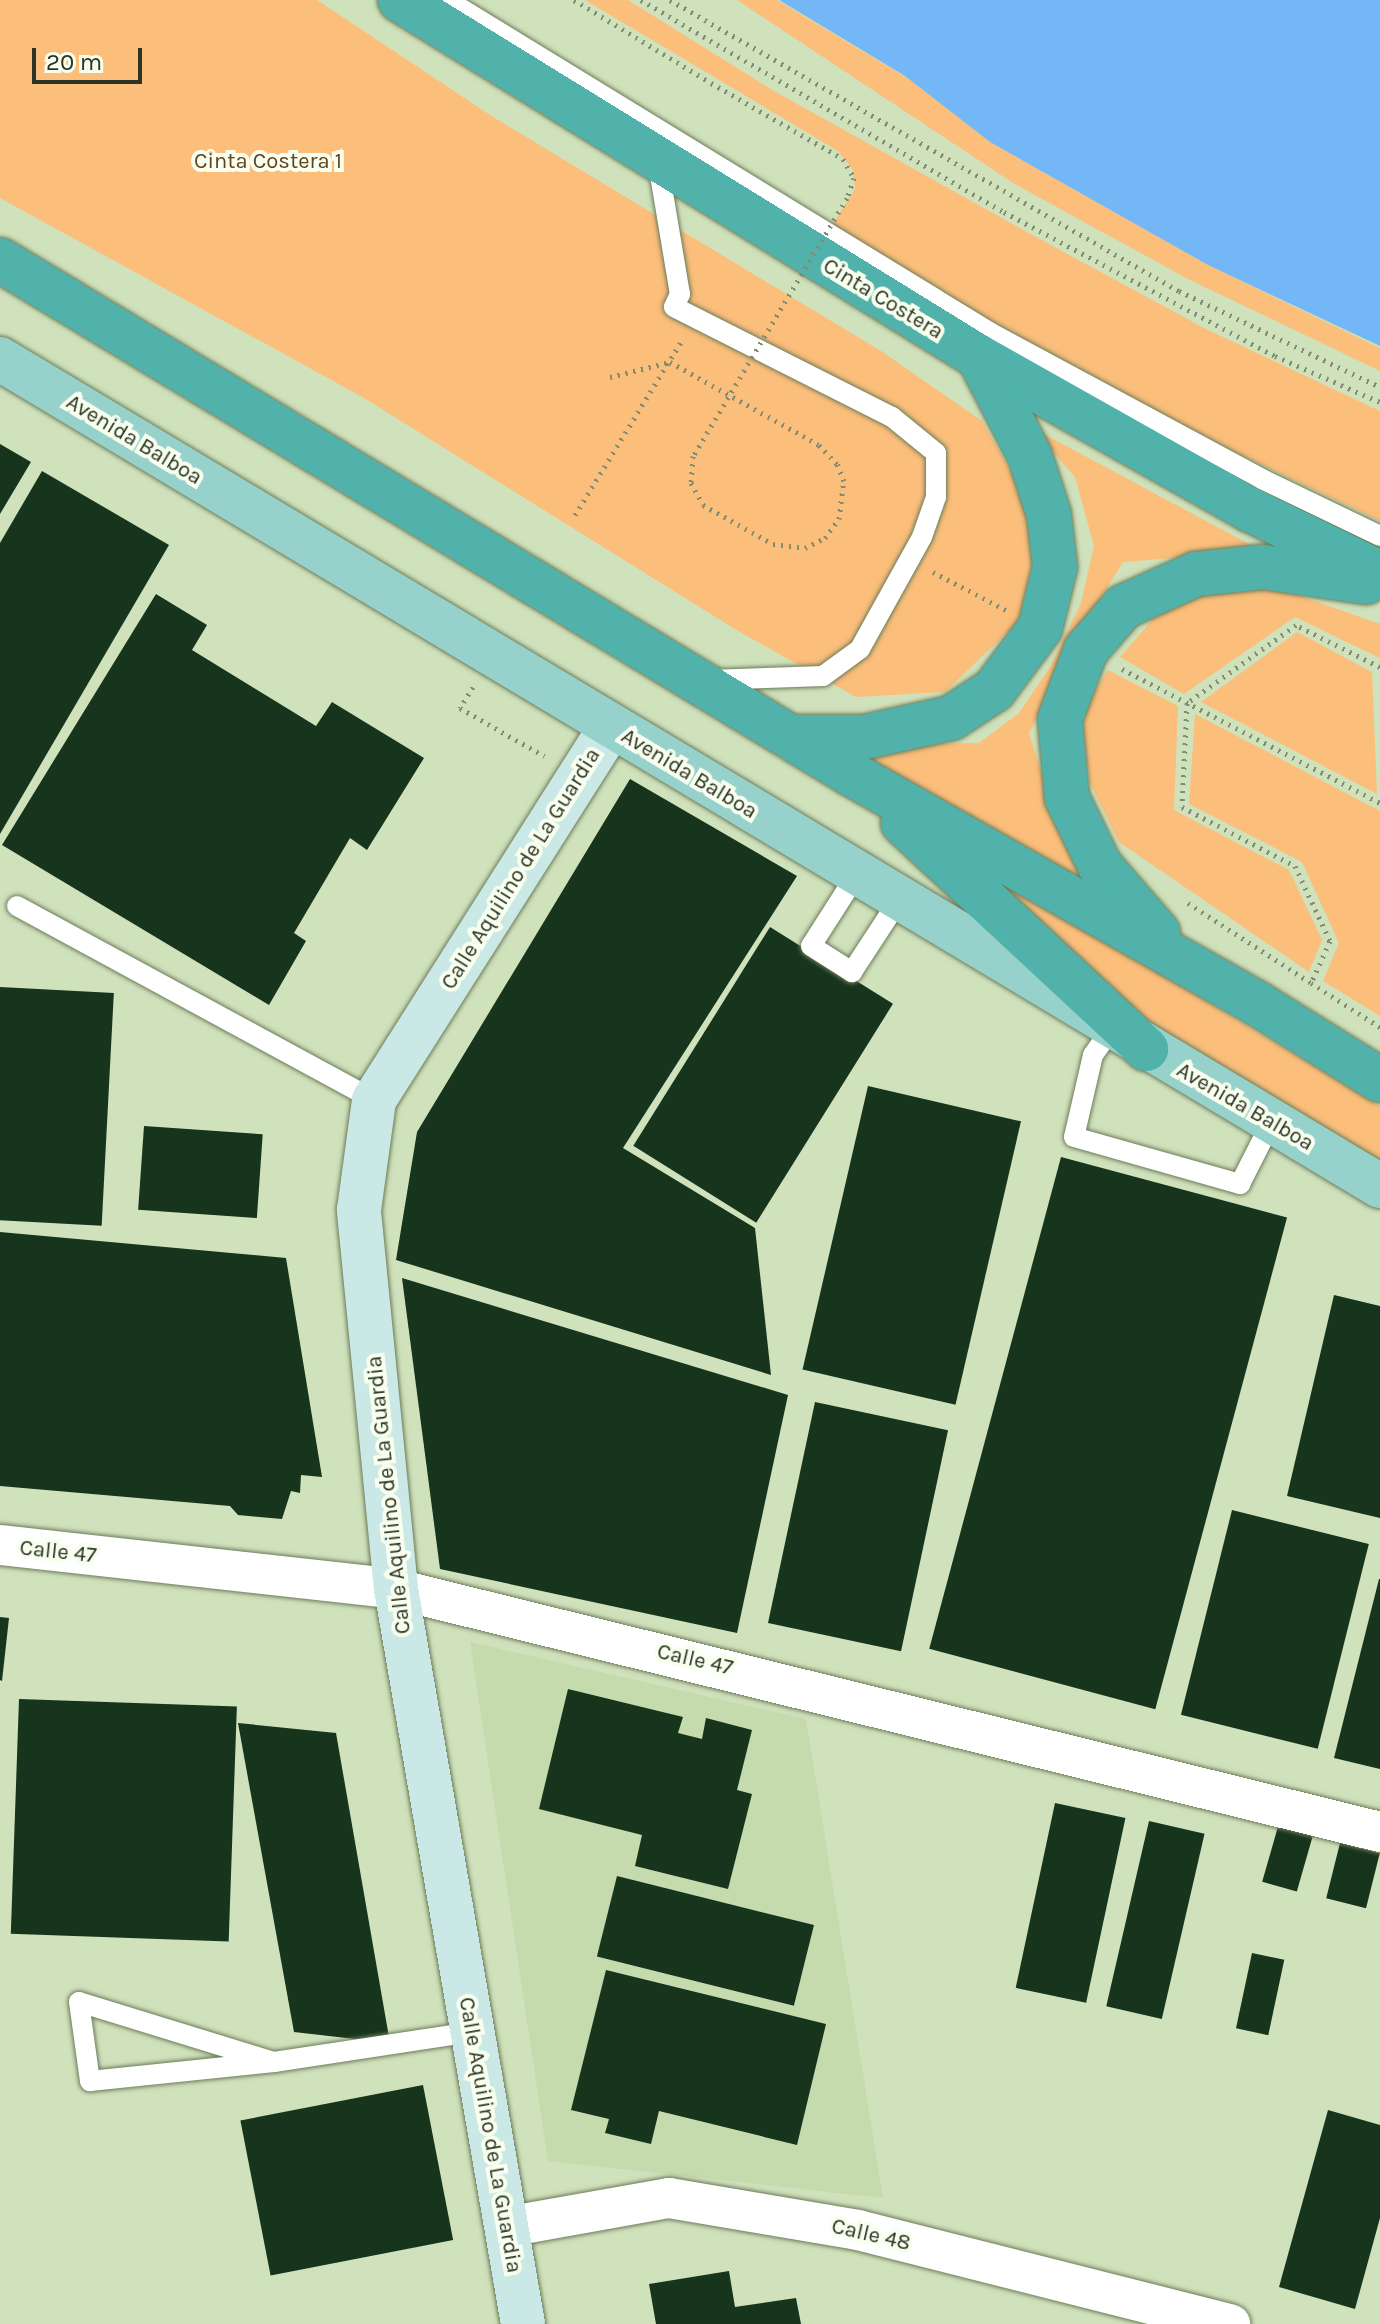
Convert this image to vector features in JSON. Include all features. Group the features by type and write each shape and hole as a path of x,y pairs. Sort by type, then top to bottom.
{"highway":[{"name":"Cinta Costera","path":"400,0 658,163 979,357 1251,510 1380,573"},
{"path":"0,260 848,772 1258,1004"},
{"path":"791,737 865,737 951,718 994,690 1040,628 1055,567 1049,515 1030,456 979,357"},
{"path":"1380,585 1263,567 1196,574 1123,607 1086,650 1065,695 1059,746 1067,798 1086,844 1121,894 1167,942 1258,1004 1380,1080"},
{"path":"848,772 1129,1038"}],"main road":[{"name":"Avenida Balboa","path":"0,359 1380,1186"}],"street":[{"name":"Calle Aquilino de La Guardia","path":"523,2324 396,1589 359,1210 374,1100 611,727"},
{"name":"Calle 47","path":"0,1545 396,1589 1380,1832"},
{"name":"Calle 48","path":"506,2227 669,2198 858,2230 1230,2324"}],"lane":[{"path":"447,0 991,333 1262,479 1380,536"},
{"path":"658,163 680,294 674,307 892,417 936,453 936,497 910,559 860,649 823,676 697,680"},
{"path":"857,874 811,946 852,972 899,900"},
{"path":"17,906 374,1100"},
{"path":"1129,1038 1093,1055 1074,1137 1240,1184 1271,1123"},
{"path":"274,2062 79,2002 90,2081 274,2062 473,2032"}],"path":[{"path":"574,0 843,159 854,178 847,198 693,456 691,483 703,505 773,544 805,548 825,538 839,519 844,481 837,464 819,445 670,362 610,377"},
{"path":"641,0 1004,212 1275,356 1380,402"},
{"path":"670,0 1179,291 1380,387"},
{"path":"575,515 695,317"},
{"path":"910,559 1040,628"},
{"path":"1187,703 1296,625 1380,667"},
{"path":"1086,650 1380,803"},
{"path":"492,655 460,708 580,777"},
{"path":"1187,703 1182,807 1295,866 1330,941 1311,983"},
{"path":"1180,897 1380,1027"}],"shaded area":[{"path":"470,1642 806,1719 883,2198 548,2161"}],"green space":[{"name":"Cinta Costera 1","path":"0,0 317,0 493,117 881,351 982,421 1041,524 1019,621 945,692 856,697 738,631 364,398 0,198"},
{"path":"585,0 628,0 774,91 1025,231 1206,329 1380,411 1380,521 1180,426 827,233 855,189 853,170 838,151"},
{"path":"737,0 777,0 909,79 990,142 1208,265 1380,348 1380,371 1188,279 1013,183"},
{"path":"1031,427 1262,551 1123,562 1077,636 1029,734 1052,802 1113,903 827,746 979,743 1019,713 1050,667 1081,603 1094,546 1075,477"},
{"path":"1269,585 1380,624 1380,658 1295,617 1184,694 1120,657 1153,619 1189,597"},
{"path":"1297,632 1372,672 1377,794 1201,702"},
{"path":"1108,670 1178,706 1174,810 1289,870 1322,940 1309,972 1119,842 1090,783 1083,729 1088,701"},
{"path":"1195,714 1380,811 1380,1016 1323,981 1339,943 1302,862 1189,804"},
{"path":"932,836 1380,1106 1380,1170 1146,1021"}],"water":[{"path":"779,0 1380,0 1380,346 1208,265 990,142 905,76"}],"building":[{"path":"0,444 31,462 0,514"},
{"path":"42,471 169,545 0,834 0,543"},
{"path":"156,594 207,625 192,650 316,726 332,702 424,758 367,850 350,838 294,933 306,941 269,1005 2,845"},
{"path":"630,779 797,876 623,1148 755,1228 771,1375 396,1260 417,1132"},
{"path":"770,927 893,1004 756,1223 633,1146"},
{"path":"0,987 114,993 102,1226 0,1220"},
{"path":"868,1086 1021,1121 956,1405 803,1370"},
{"path":"144,1126 263,1134 257,1218 138,1210"},
{"path":"1061,1157 1287,1218 1155,1709 929,1649"},
{"path":"0,1232 286,1258 322,1477 301,1475 300,1493 291,1491 282,1519 238,1515 230,1506 0,1486"},
{"path":"402,1278 788,1395 737,1633 440,1569"},
{"path":"1334,1295 1380,1306 1380,1518 1287,1496"},
{"path":"815,1402 948,1430 901,1651 768,1623"},
{"path":"1232,1510 1369,1544 1318,1749 1181,1715"},
{"path":"1380,1579 1380,1769 1334,1758"},
{"path":"0,1617 9,1618 2,1681 0,1680"},
{"path":"568,1689 683,1717 678,1733 702,1739 706,1718 752,1730 737,1790 752,1794 728,1889 635,1866 642,1835 539,1809"},
{"path":"19,1699 237,1707 229,1941 11,1934"},
{"path":"238,1723 336,1733 390,2043 294,2032"},
{"path":"1055,1803 1125,1818 1086,2003 1016,1988"},
{"path":"1149,1821 1205,1834 1162,2019 1106,2006"},
{"path":"1279,1823 1314,1833 1297,1892 1262,1882"},
{"path":"1340,1843 1380,1853 1366,1908 1326,1898"},
{"path":"617,1876 814,1925 794,2006 597,1957"},
{"path":"1252,1953 1284,1960 1268,2035 1236,2028"},
{"path":"606,1970 826,2024 797,2145 659,2111 651,2144 605,2133 609,2119 571,2110"},
{"path":"423,2085 453,2240 271,2276 240,2120"},
{"path":"1328,2110 1380,2125 1380,2218 1355,2309 1279,2287"},
{"path":"729,2271 735,2307 796,2298 801,2324 656,2324 649,2284"}]}
